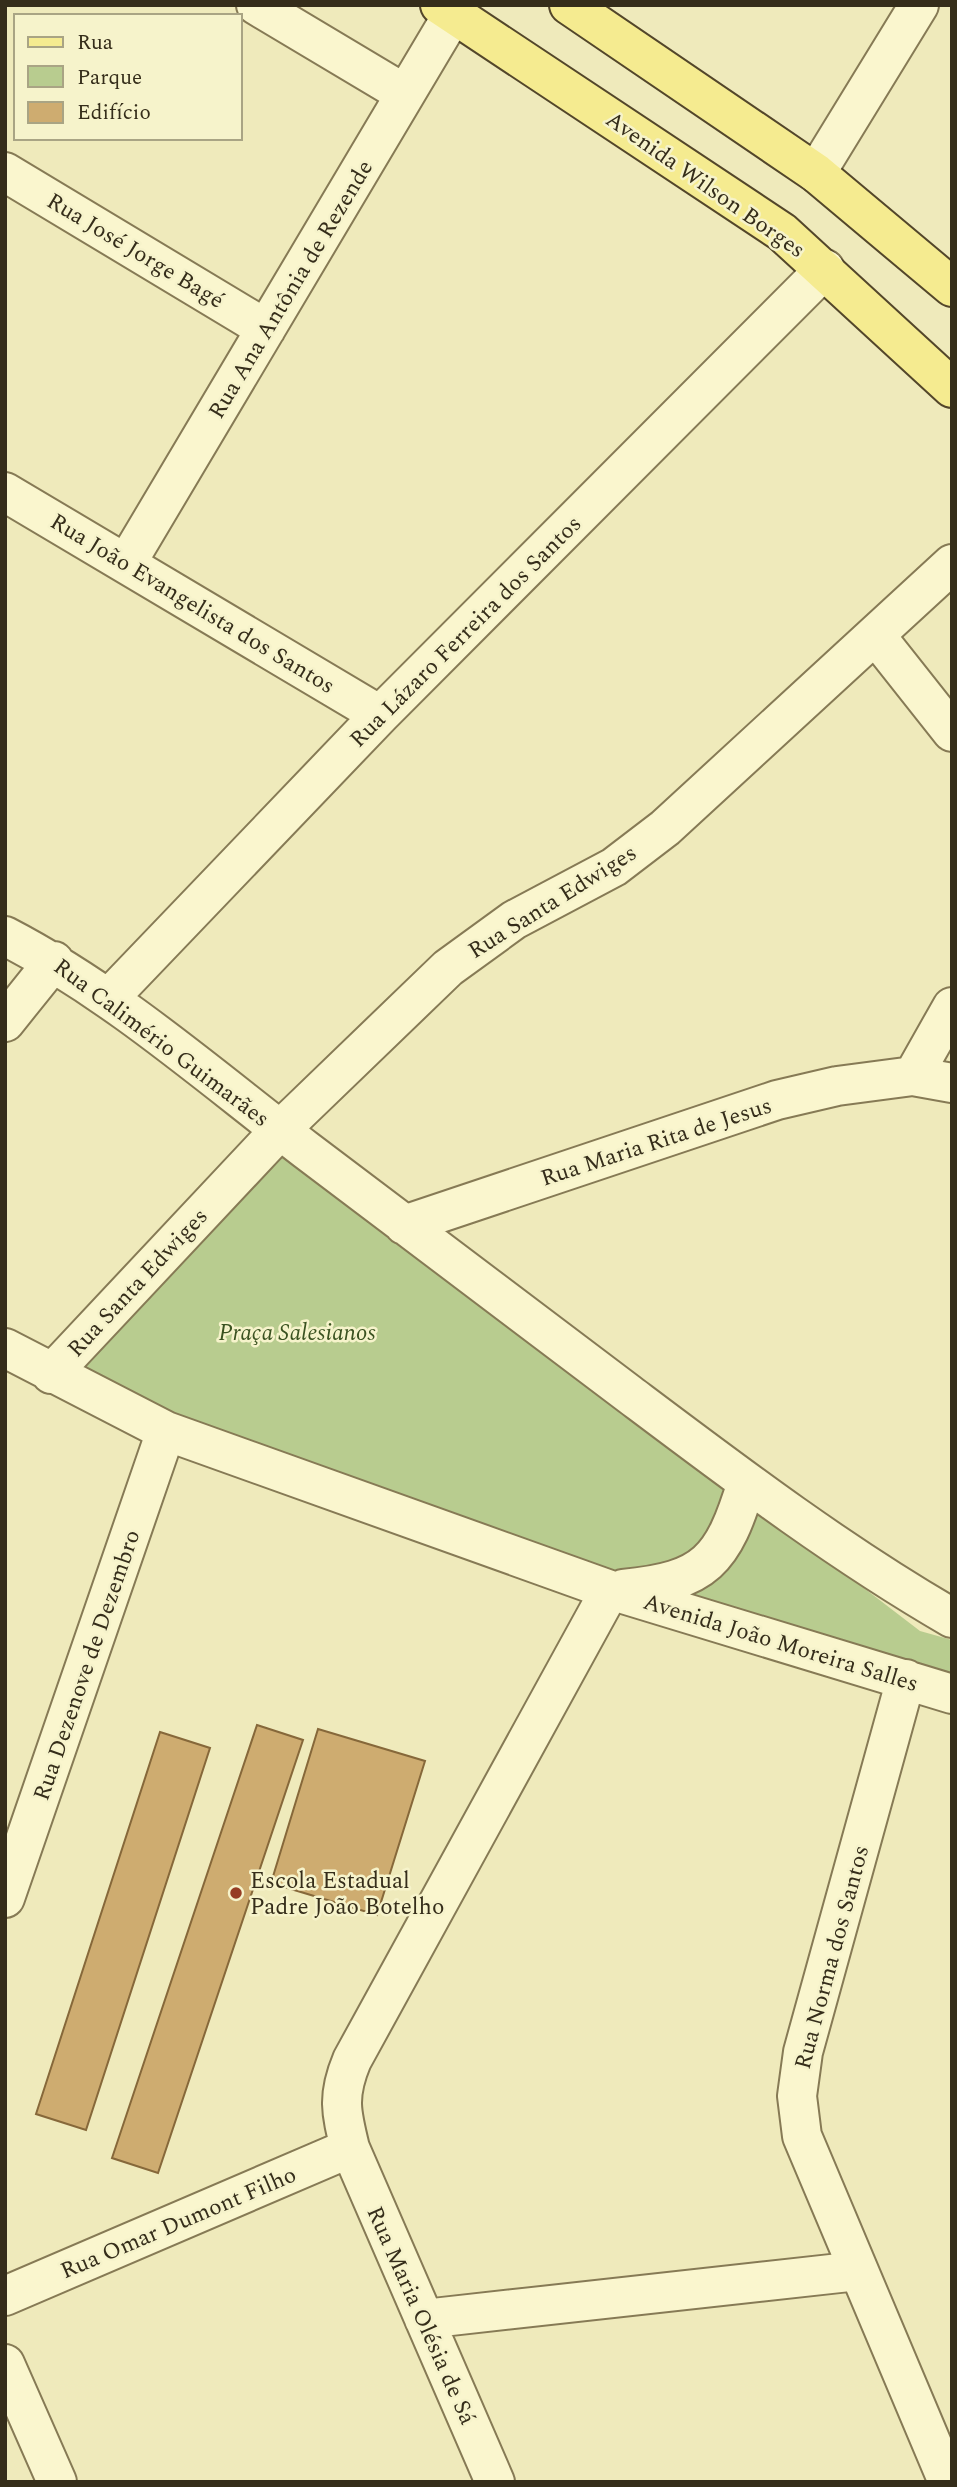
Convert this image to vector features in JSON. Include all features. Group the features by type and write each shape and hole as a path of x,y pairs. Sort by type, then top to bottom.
{"main road":[{"path":"569,5 816,173 952,287"},
{"name":"Avenida Wilson Borges","path":"446,10 782,232 952,388"}],"street":[{"path":"256,5 405,94"},
{"path":"816,173 919,5"},
{"name":"Rua Ana Antônia de Rezende","path":"127,564 405,94 446,10"},
{"name":"Rua José Jorge Bagé","path":"5,172 267,329"},
{"name":"Rua Lázaro Ferreira dos Santos","path":"109,998 380,715 825,269"},
{"name":"Rua João Evangelista dos Santos","path":"5,492 380,715"},
{"name":"Rua Santa Edwiges","path":"51,1374 280,1130 449,968 514,920 614,867 665,828 952,564"},
{"path":"876,636 952,733"},
{"name":"Rua Calimério Guimarães","path":"5,936 54,961 109,998 280,1130"},
{"path":"5,1023 54,961"},
{"path":"913,1076 952,1007"},
{"name":"Rua Maria Rita de Jesus","path":"404,1225 777,1100 837,1086 913,1076 952,1083"},
{"path":"280,1130 747,1482 893,1583 952,1618"},
{"path":"5,1348 166,1431 610,1590 665,1585 694,1574 717,1553 733,1526 747,1482"},
{"name":"Rua Dezenove de Dezembro","path":"5,1898 166,1431"},
{"name":"Avenida João Moreira Salles","path":"610,1590 952,1694"},
{"name":"Rua Maria Olésia de Sá","path":"495,2482 350,2148 340,2108 342,2084 352,2060 610,1590"},
{"name":"Rua Norma dos Santos","path":"906,1679 803,2052 797,2096 802,2136 948,2482"},
{"name":"Rua Omar Dumont Filho","path":"5,2296 350,2148"},
{"path":"424,2319 858,2271"},
{"path":"5,2364 57,2482"}],"green space":[{"name":"Praça Salesianos","path":"279,1149 706,1467 920,1631 952,1640 952,1684 155,1425 67,1370"}],"building":[{"path":"257,1725 303,1740 158,2173 112,2158"},
{"path":"318,1729 425,1761 377,1915 271,1883"},
{"path":"160,1732 210,1748 86,2130 36,2114"}],"place":[{"name":"Escola Estadual Padre João Botelho","path":"236,1893"}]}
